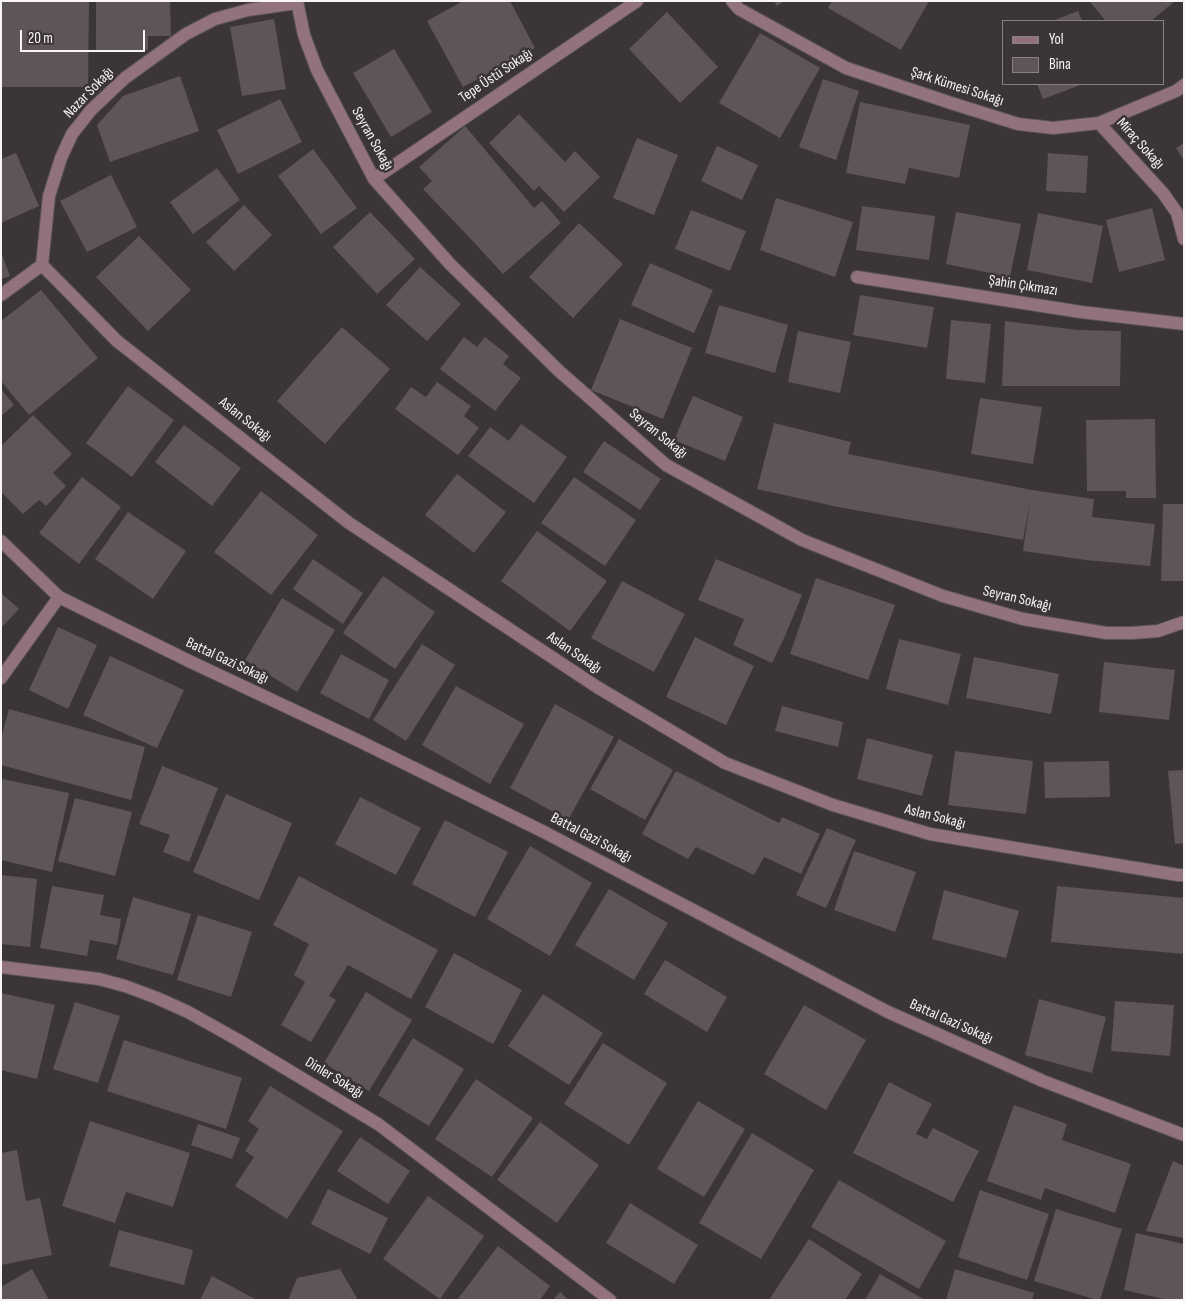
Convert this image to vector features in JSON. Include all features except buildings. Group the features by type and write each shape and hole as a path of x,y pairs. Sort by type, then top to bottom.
{"street":[{"name":"Tepe Üstü Sokağı","path":"374,179 637,1"},
{"name":"Şark Kümesi Sokağı","path":"732,1 739,9 846,68 1018,124 1053,128 1099,123 1176,91 1184,85"},
{"name":"Seyran Sokağı","path":"297,2 304,35 317,70 374,179 450,264 558,371 666,465 802,540 943,596 1023,619 1106,633 1158,631 1184,622"},
{"name":"Nazar Sokağı","path":"42,266 49,196 61,158 72,134 91,110 125,78 186,34 215,19 248,10 297,2"},
{"name":"Miraç Sokağı","path":"1099,123 1163,193 1177,213 1184,239"},
{"path":"1,295 42,266"},
{"name":"Aslan Sokağı","path":"42,266 117,340 348,523 597,687 725,763 833,805 930,834 1178,876 1184,875"},
{"name":"Şahin Çıkmazı","path":"857,277 1080,312 1184,324"},
{"name":"Battal Gazi Sokağı","path":"1,542 59,597 542,831 888,1012 1043,1082 1184,1135"},
{"path":"1,678 59,597"},
{"name":"Dinler Sokağı","path":"1,967 98,980 124,986 188,1012 378,1124 610,1300"}]}
